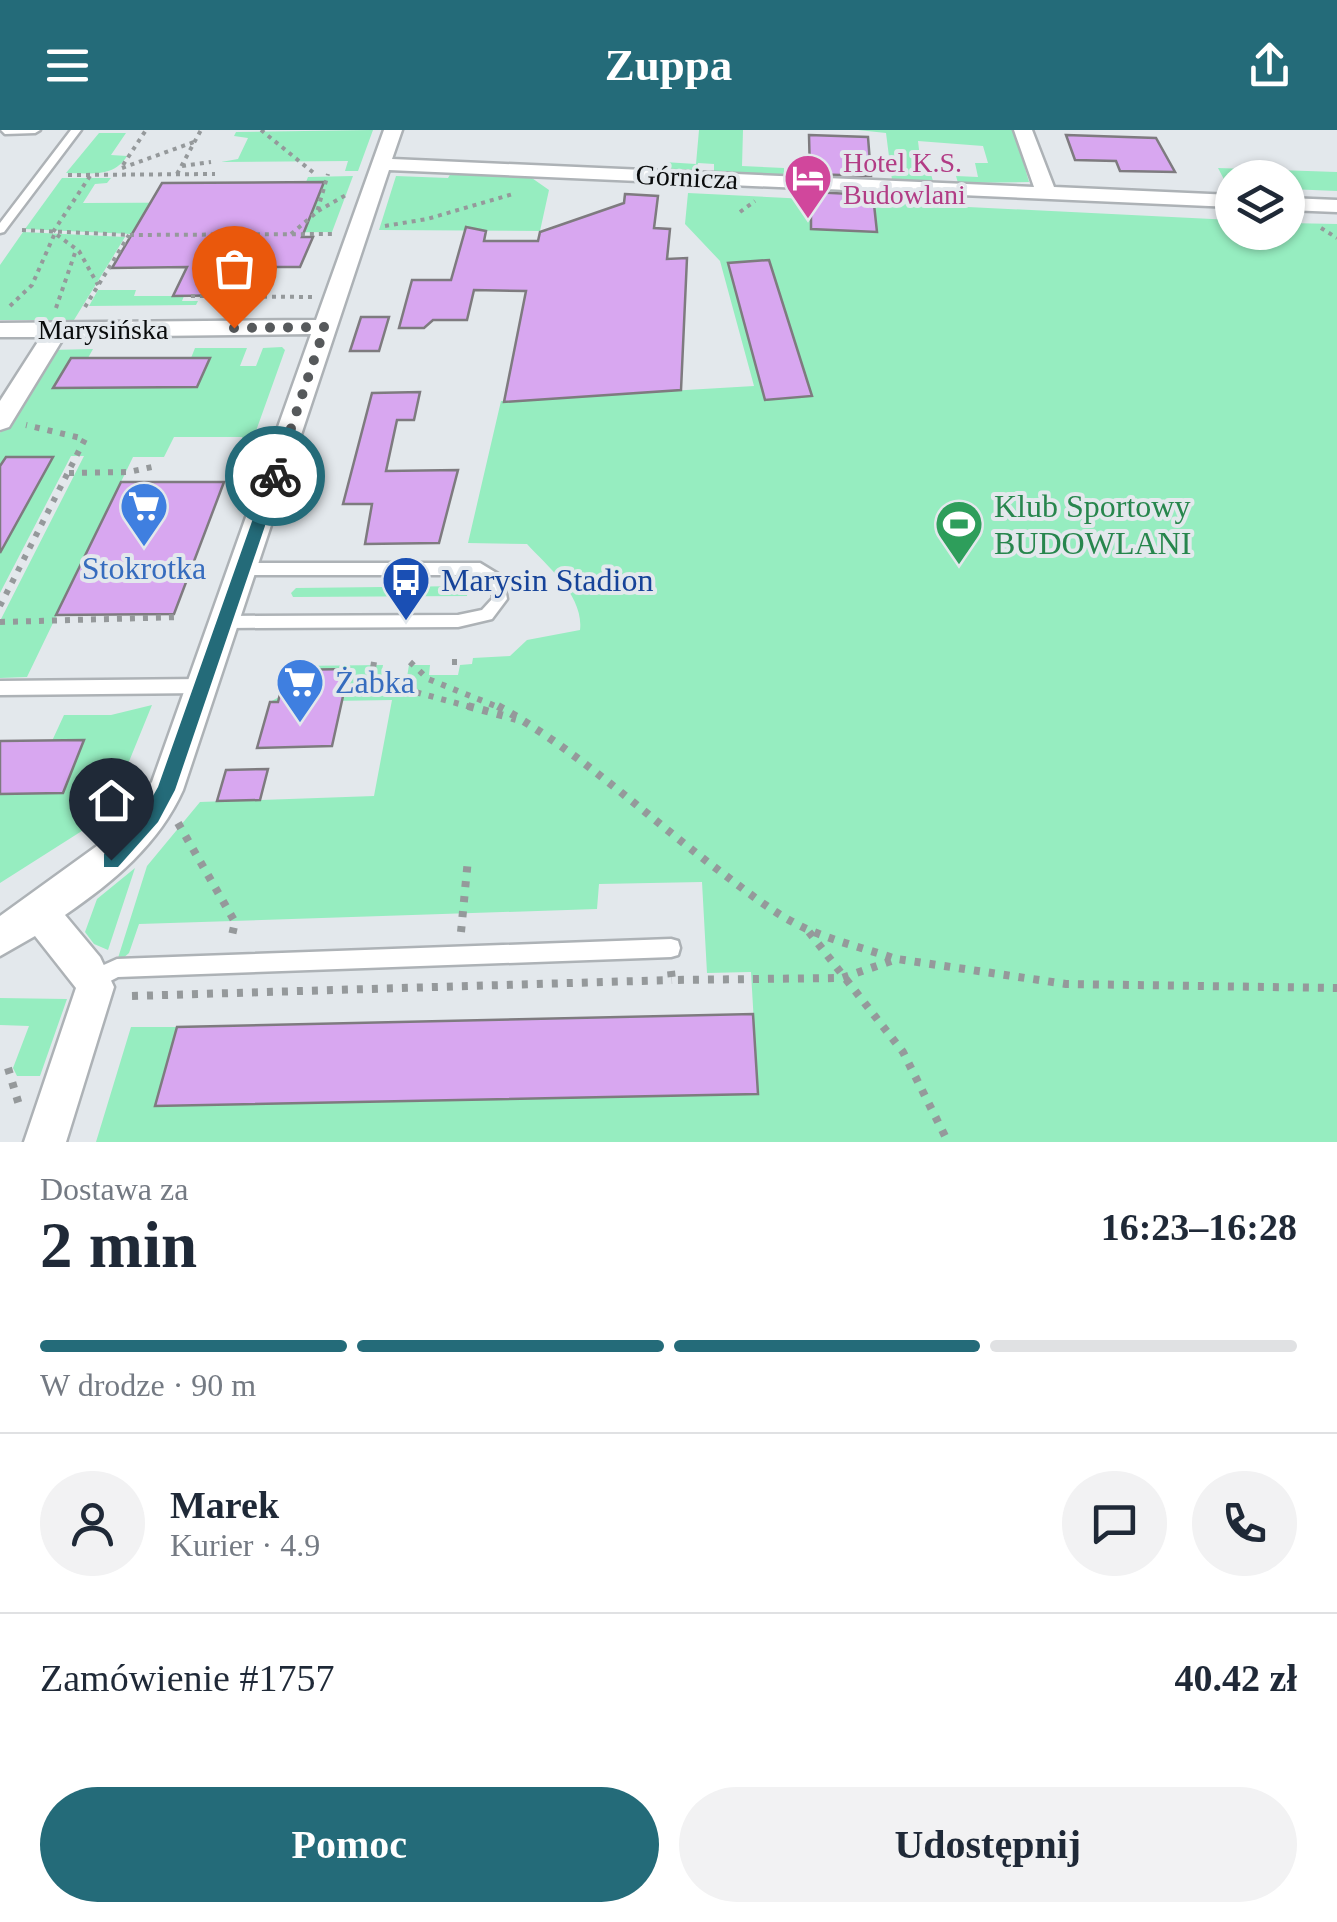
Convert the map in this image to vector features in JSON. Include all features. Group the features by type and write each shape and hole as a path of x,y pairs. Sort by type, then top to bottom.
{"street":[{"path":"0,937 111,860 152,816 166,790 393,130"},
{"path":"1022,130 1046,193"},
{"name":"Górnicza","path":"381,164 1215,200"},
{"path":"1305,205 1337,206"},
{"name":"Marysińska","path":"0,330 325,327"},
{"path":"0,420 56,329"},
{"path":"33,1127 94,996 94,980 39,912"}],"lane":[{"path":"5,130 35,130"},
{"path":"0,230 76,130"},
{"path":"225,622 474,620 487,615 500,599 498,581 480,569 243,569"},
{"path":"0,688 203,686"},
{"path":"94,980 117,968 671,948"}],"path":[{"path":"117,175 146,130"},
{"path":"176,175 201,130"},
{"path":"262,130 315,174"},
{"path":"122,168 194,142"},
{"path":"181,166 211,162"},
{"path":"42,175 214,174"},
{"path":"316,212 328,174"},
{"path":"0,318 32,285 54,232 91,175"},
{"path":"325,186 345,207"},
{"path":"359,230 427,220 522,191"},
{"path":"290,234 316,212 351,193"},
{"path":"0,230 128,236 336,234"},
{"path":"54,232 76,248 98,285"},
{"path":"56,329 98,285 128,236"},
{"path":"56,329 60,300 76,248"},
{"path":"192,296 312,297"},
{"path":"0,420 85,439 0,606"},
{"path":"70,473 130,472 152,467"},
{"path":"0,622 182,617"},
{"path":"374,662 371,680 527,722"},
{"path":"410,662 428,679 494,704 527,722 609,781 653,822 753,896 807,929 897,959 1066,984 1337,988"},
{"path":"178,822 235,922 218,994"},
{"path":"459,954 468,859"},
{"path":"807,929 903,1052 949,1139"},
{"path":"702,978 842,978 897,959"},
{"path":"132,996 672,980"},
{"path":"8,1068 33,1127"}],"green space":[{"path":"373,130 358,171 345,171 348,161 221,162 238,159 248,138 234,136 236,132"},
{"path":"699,130 743,130 742,166 784,168 784,175 714,172 714,164 698,163 697,171 665,169 664,162 696,164"},
{"path":"858,130 1014,130 1029,182 958,183 956,176 978,177 975,163 988,163 983,146 918,141 921,166 930,171 933,181 892,180 886,133"},
{"path":"99,133 126,133 111,155 127,156 122,163 100,173 66,173"},
{"path":"1305,171 1337,172 1337,191 1305,190"},
{"path":"451,173 529,176 549,190 540,231 379,230 396,176 448,178"},
{"path":"353,176 332,232 131,234 25,229 62,178 111,178 107,183 95,184 83,203 315,202 306,182 308,177"},
{"name":"Klub Sportowy BUDOWLANI","path":"688,193 1215,219 1215,250 1305,250 1305,223 1337,224 1337,1142 96,1142 131,1027 177,1027 156,1106 758,1093 751,972 707,973 702,882 599,884 597,909 139,924 129,953 121,960 118,958 147,866 200,802 374,796 392,700 270,702 279,697 331,695 291,670 292,666 383,665 381,678 407,677 409,665 430,665 429,675 458,675 460,665 472,664 473,658 510,656 527,640 580,630 580,617 571,594 527,544 468,543 501,401 754,386 720,261 685,224"},
{"path":"23,232 125,237 74,320 0,320 0,265"},
{"path":"98,290 136,290 134,296 184,296 182,301 198,301 196,305 89,306"},
{"path":"195,348 247,348 240,366 256,366 263,348 285,350 247,456 242,437 174,437 164,457 133,457 27,677 0,678 0,621 84,456 71,456 0,593 0,433 50,350 93,349 88,358 70,358 55,388 197,387 210,358 191,358"},
{"path":"468,586 467,596 293,597 291,593 296,588"},
{"path":"152,705 117,791 96,822 0,883 0,794 63,793 84,741 52,741 64,715 111,715"},
{"path":"135,868 108,950 94,944 85,932 97,899"},
{"path":"0,998 67,999 40,1076 17,1076 13,1068 29,1026 0,1025"}],"building":[{"path":"809,135 868,137 871,176 810,174"},
{"path":"1066,135 1156,138 1175,172 1120,171 1116,161 1075,160"},
{"path":"324,182 302,237 313,237 300,267 258,267 246,295 173,296 187,267 112,268 162,183"},
{"path":"811,192 873,195 877,232 811,229"},
{"path":"625,194 658,196 654,228 670,229 667,259 687,258 681,390 504,402 526,291 474,290 467,320 433,320 424,328 399,328 412,280 451,280 466,227 486,231 484,241 538,241 540,232 624,203"},
{"path":"769,260 812,396 765,400 728,263"},
{"path":"361,317 389,317 379,351 350,351"},
{"path":"71,358 210,358 197,387 53,388"},
{"path":"420,392 414,420 397,420 386,471 458,470 439,543 365,544 372,504 343,504 372,393"},
{"path":"6,457 53,457 0,553 0,466"},
{"name":"Stokrotka","path":"121,482 224,482 174,614 56,615"},
{"name":"Żabka","path":"349,669 332,746 257,748 270,702 278,702 286,670"},
{"path":"84,740 63,793 0,794 0,741"},
{"path":"268,769 260,800 217,801 226,770"},
{"path":"753,1014 758,1094 155,1106 177,1027"}],"way so far":[{"path":"234,328 325,327 275,476"}],"place":[{"name":"Hotel K.S. Budowlani","path":"808,220"},
{"name":"Stokrotka","path":"144,548"},
{"name":"Klub Sportowy BUDOWLANI","path":"959,566"},
{"name":"Marysin Stadion","path":"406,622"},
{"name":"Żabka","path":"300,724"}],"route":[{"path":"111,860 152,816 166,790 275,476"}]}
